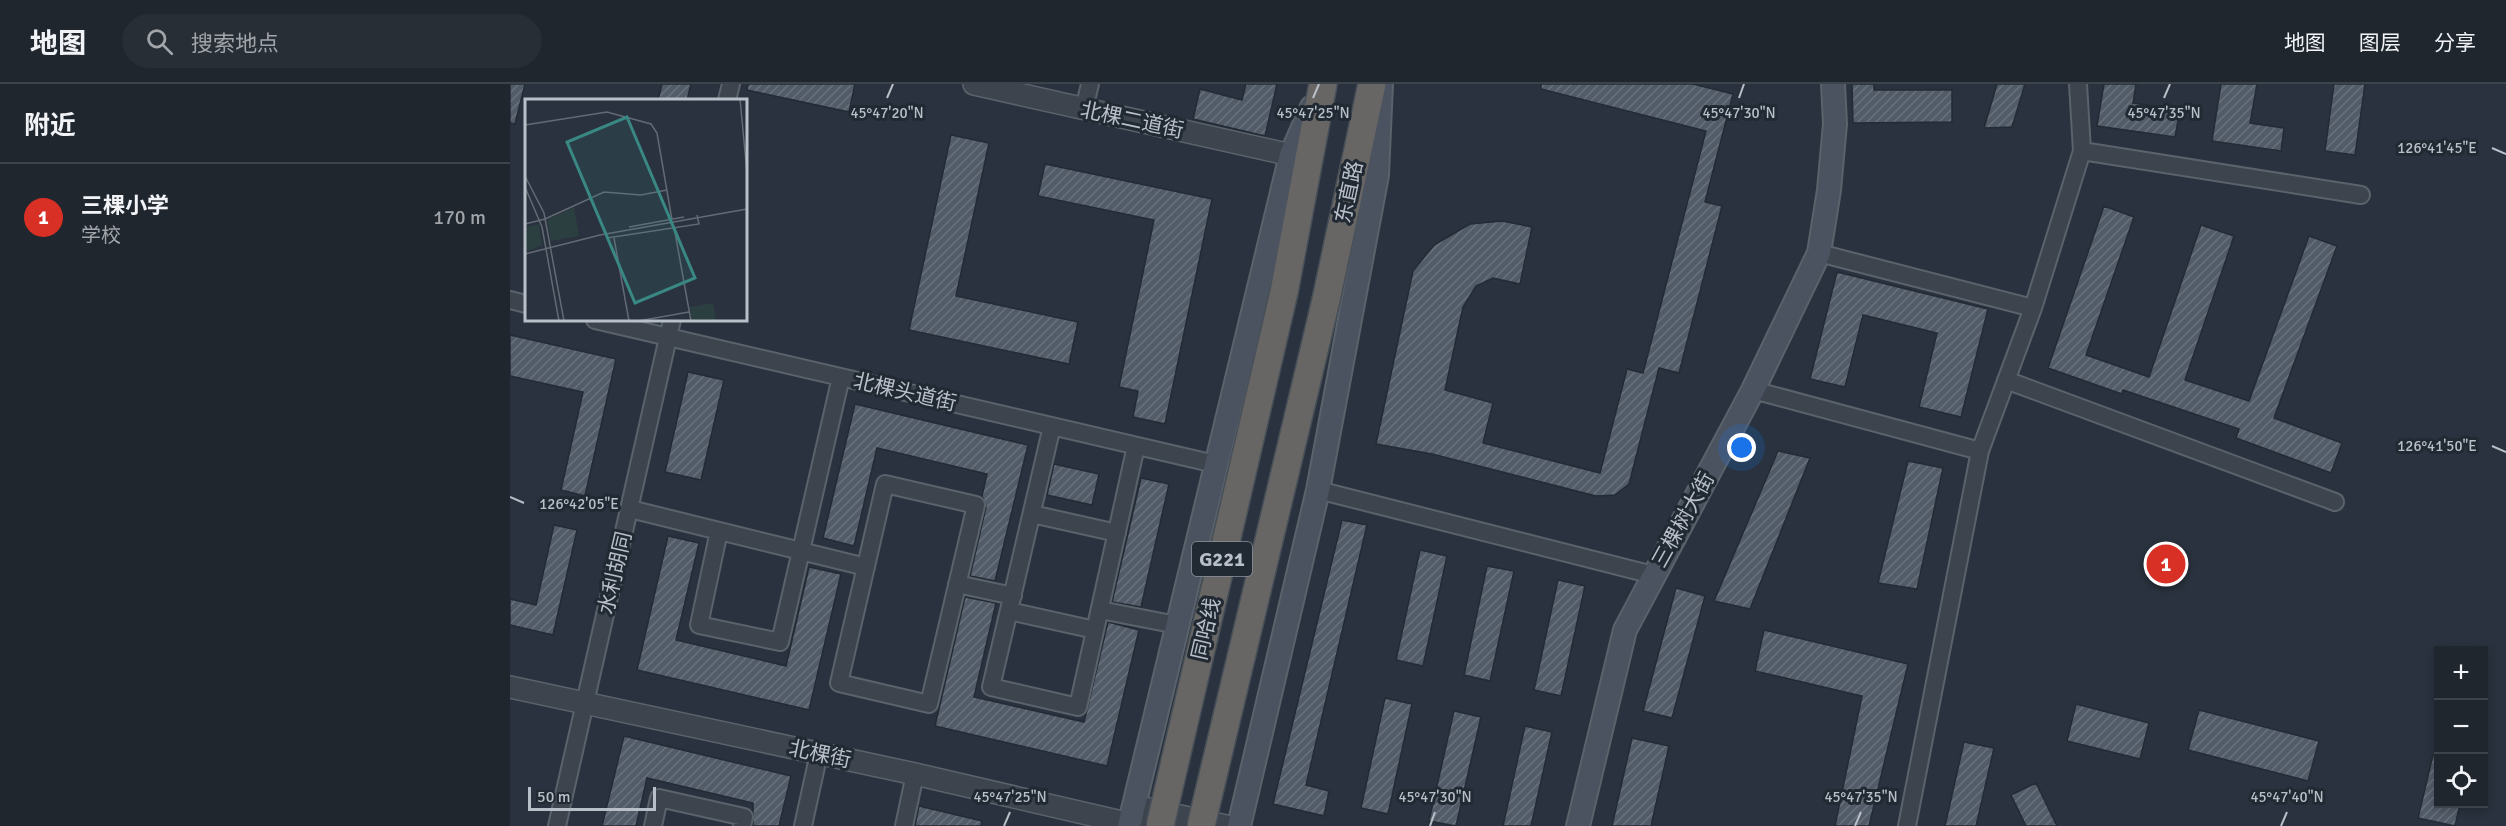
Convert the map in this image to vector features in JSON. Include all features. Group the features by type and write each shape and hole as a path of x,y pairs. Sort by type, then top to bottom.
{"highway":[{"name":"同哈线","path":"1160,826 1284,292 1323,84"},
{"name":"东直路","path":"1326,300 1372,84"},
{"name":"同哈线","path":"1202,826 1326,300"}],"main road":[{"path":"1133,820 1215,464 1290,155 1323,84"},
{"path":"1239,826 1318,490 1377,175 1382,84"},
{"name":"三棵树大街","path":"1578,826 1625,630 1753,390 1819,253 1830,190 1835,124 1833,84"}],"street":[{"path":"727,99 731,84"},
{"name":"北棵二道街","path":"974,84 1290,155"},
{"path":"1084,109 1090,84"},
{"path":"1907,826 1980,451 2033,308 2082,151 2078,84"},
{"path":"2082,151 2361,195"},
{"path":"1819,253 2033,308"},
{"path":"510,300 525,304"},
{"name":"北棵头道街","path":"599,321 1215,464"},
{"name":"水利胡同","path":"557,826 672,321"},
{"path":"719,531 699,625 780,642 841,377"},
{"path":"2006,380 2335,502"},
{"path":"1753,390 1980,451"},
{"path":"1052,426 991,687 1078,706 1136,446"},
{"path":"885,484 975,505 957,584 930,704 839,683 885,484"},
{"path":"1318,490 1653,575"},
{"path":"630,509 866,567"},
{"path":"1032,514 1117,533"},
{"path":"957,584 1011,604 1095,630"},
{"path":"1100,610 1177,625"},
{"name":"北棵街","path":"510,687 1133,820 1226,826"},
{"path":"803,826 819,753"},
{"path":"904,826 915,774"},
{"path":"653,826 659,798 744,817 742,826"}],"building":[{"path":"510,84 525,84 515,124 510,123"},
{"path":"662,84 691,84 687,99 658,99"},
{"path":"748,84 855,84 849,112 747,90"},
{"path":"1246,84 1277,84 1265,136 1193,119 1200,89 1242,100"},
{"path":"1541,84 1693,84 1733,94 1705,202 1722,206 1679,373 1659,368 1629,484 1615,495 1596,496 1432,454 1376,444 1413,271 1434,245 1470,224 1502,221 1532,227 1520,284 1493,278 1476,286 1463,307 1445,390 1493,403 1483,443 1600,473 1627,369 1643,373 1706,131 1541,89"},
{"path":"1852,84 1874,84 1874,90 1952,90 1952,122 1853,123"},
{"path":"1997,84 2025,84 2012,127 1984,128"},
{"path":"2104,84 2136,84 2133,103 2180,110 2175,137 2097,126"},
{"path":"2221,84 2257,84 2250,123 2284,128 2281,151 2212,141"},
{"path":"2334,84 2365,84 2355,155 2325,151"},
{"path":"951,135 989,143 956,296 1078,322 1069,364 909,330"},
{"path":"1045,164 1212,199 1165,424 1133,417 1138,391 1119,387 1154,220 1038,196"},
{"path":"2104,206 2134,217 2086,355 2149,377 2201,225 2234,236 2185,380 2249,401 2309,236 2337,246 2274,418 2342,443 2331,473 2236,438 2239,429 2123,390 2122,394 2048,368"},
{"path":"1837,272 1988,309 1961,417 1919,407 1937,333 1863,315 1845,387 1810,379"},
{"path":"510,335 616,359 585,496 561,490 583,392 510,376"},
{"path":"688,372 724,380 701,480 665,472"},
{"path":"855,404 1028,445 995,581 970,576 986,507 982,496 987,474 877,448 854,546 823,538"},
{"path":"1778,451 1810,458 1750,609 1714,601"},
{"path":"1908,461 1943,468 1917,589 1878,583"},
{"path":"1054,464 1099,474 1092,505 1047,495"},
{"path":"1141,478 1169,484 1141,607 1112,602"},
{"path":"1342,520 1367,525 1306,785 1329,791 1324,816 1273,804"},
{"path":"554,525 577,530 553,635 510,625 510,599 536,605"},
{"path":"668,536 699,543 676,640 786,666 809,567 841,574 809,710 637,670"},
{"path":"1420,550 1447,556 1423,666 1396,660"},
{"path":"1487,566 1514,571 1490,681 1464,675"},
{"path":"1558,580 1585,586 1561,696 1534,690"},
{"path":"1676,588 1705,596 1672,718 1643,711"},
{"path":"965,597 996,603 974,697 1084,722 1108,622 1139,630 1107,766 935,726"},
{"path":"1764,630 1908,664 1869,826 1835,826 1862,696 1755,671"},
{"path":"1385,698 1412,704 1388,814 1361,808"},
{"path":"2076,704 2149,723 2140,759 2067,741"},
{"path":"2199,710 2319,741 2308,781 2188,750"},
{"path":"1454,711 1481,717 1456,826 1429,821"},
{"path":"1525,726 1552,732 1531,826 1503,826"},
{"path":"624,736 791,776 779,826 753,826 753,803 647,778 636,826 602,826"},
{"path":"1632,738 1669,746 1651,826 1612,826"},
{"path":"1964,742 1994,748 1976,826 1945,826"},
{"path":"2434,755 2434,808 2459,808 2455,826 2418,818"},
{"path":"2036,783 2057,826 2026,826 2011,795"},
{"path":"919,806 982,821 981,826 915,826"}],"place":[{"name":"三棵小学","path":"2166,564"}]}
